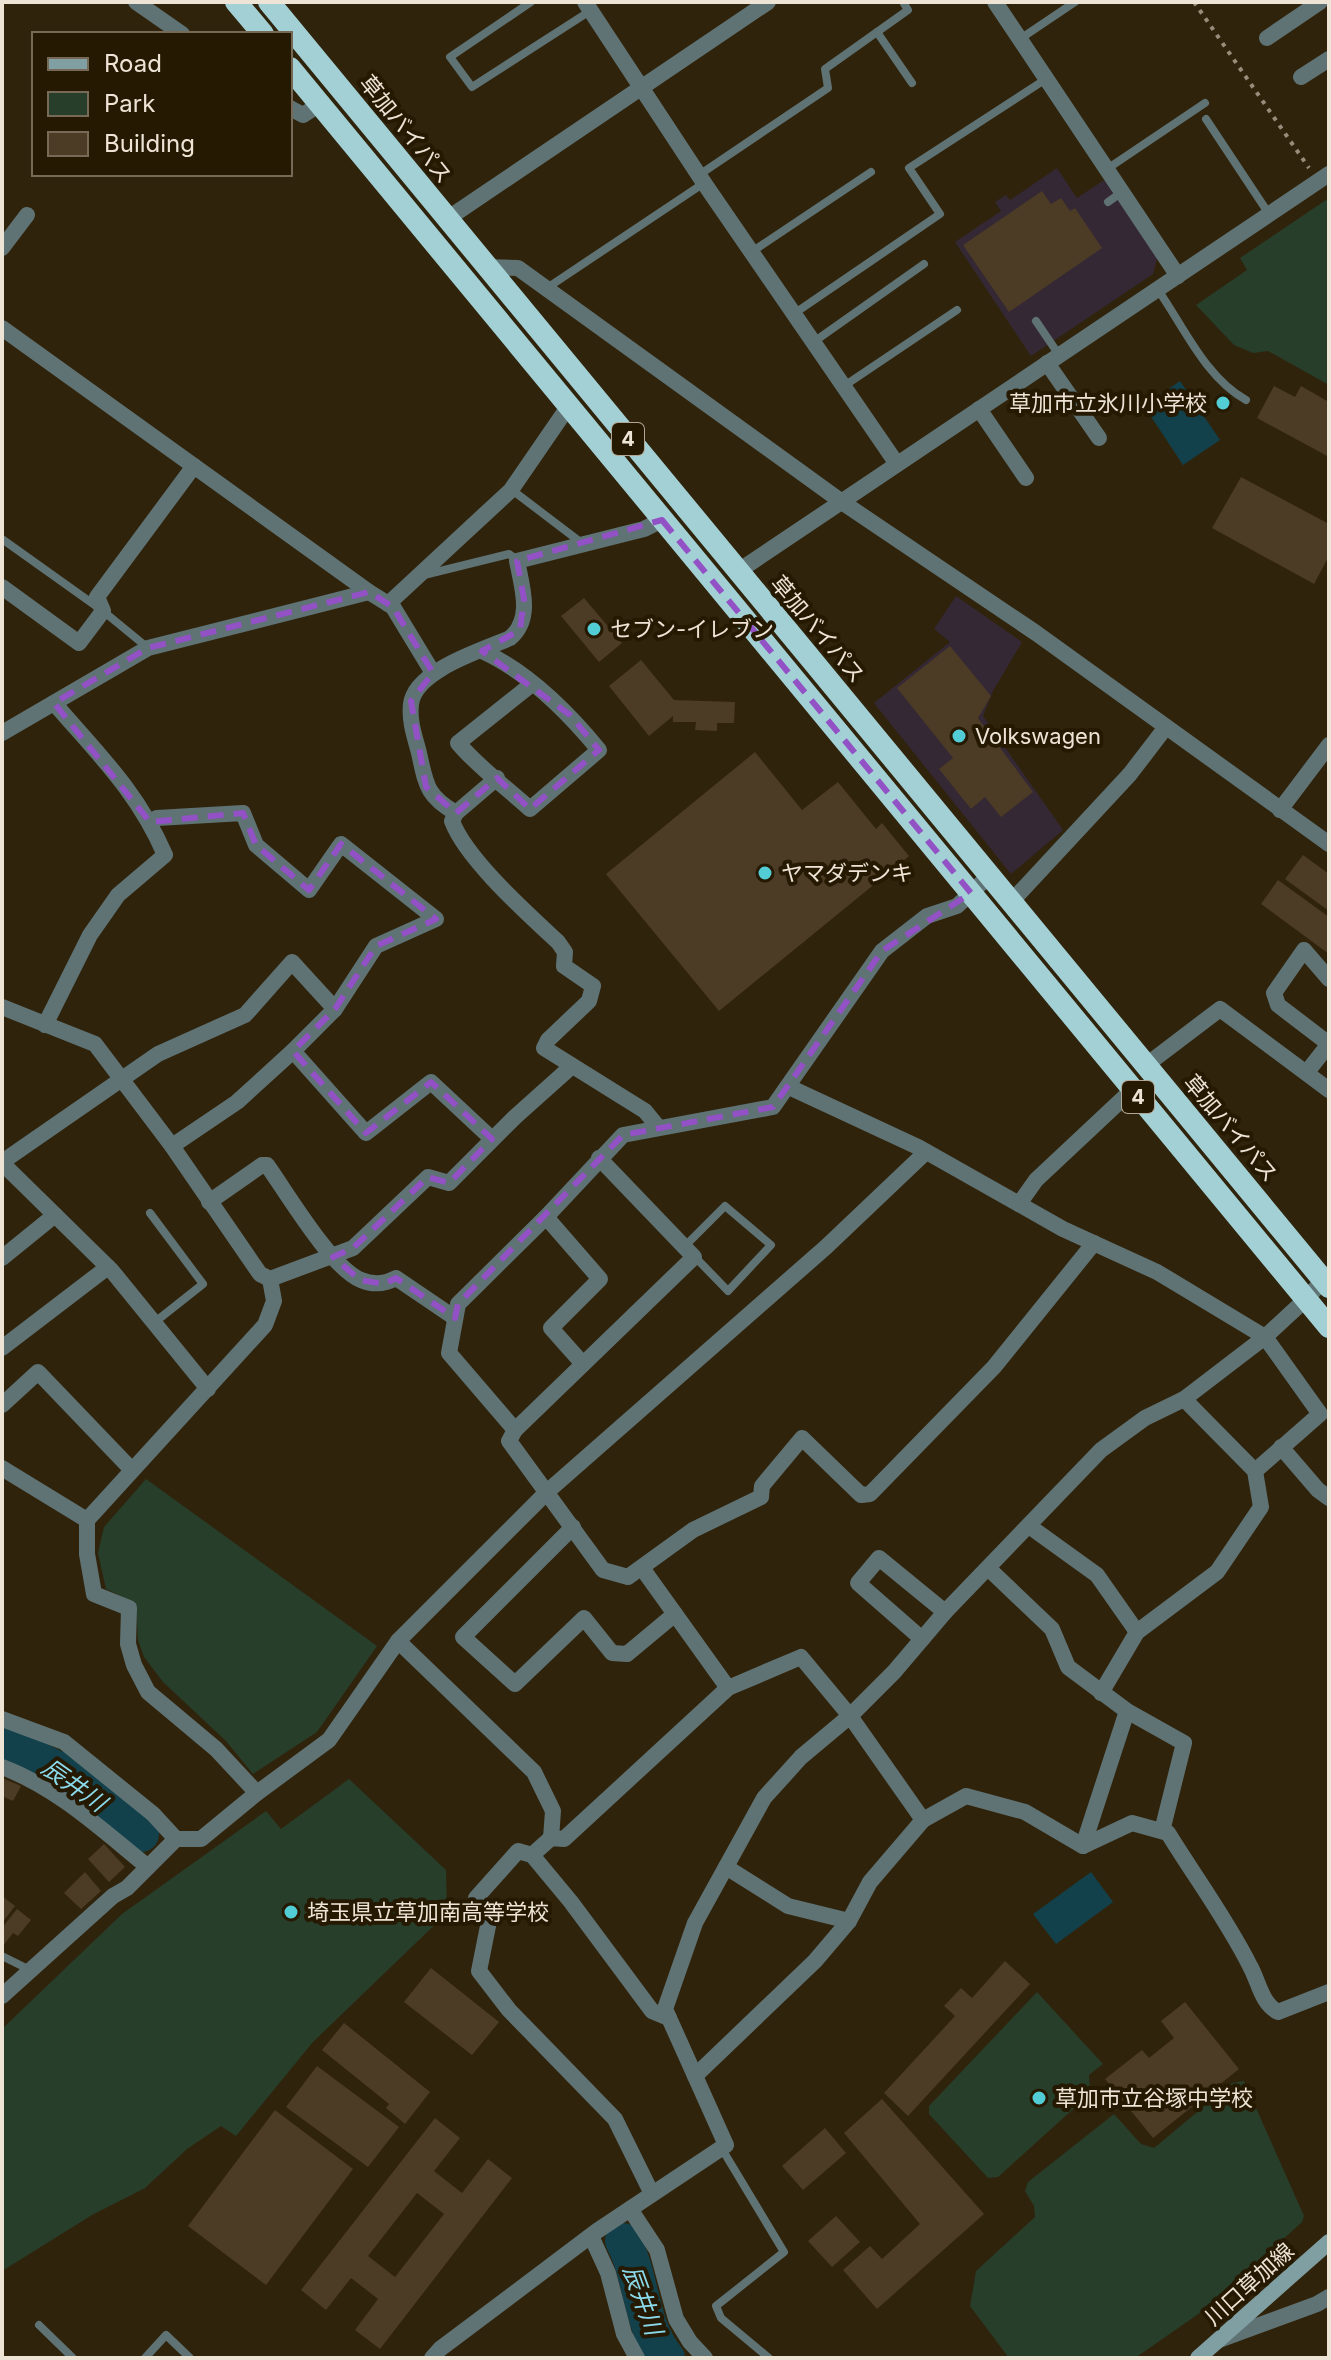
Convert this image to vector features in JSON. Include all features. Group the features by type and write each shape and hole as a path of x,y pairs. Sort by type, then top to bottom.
{"highway":[{"path":"236,2 261,32"},
{"name":"草加バイパス","path":"269,2 1145,1066 1327,1281"},
{"name":"4","path":"292,70 1329,1327"}],"main road":[{"name":"川口草加線","path":"1198,2358 1329,2242"}],"street":[{"path":"136,2 179,32"},
{"path":"447,219 768,2"},
{"path":"995,2 1178,276"},
{"path":"1267,38 1320,2"},
{"path":"588,6 641,89 897,464"},
{"path":"1301,77 1329,59"},
{"path":"292,109 303,115 320,104"},
{"path":"737,572 1329,174"},
{"path":"4,242 27,215"},
{"path":"487,267 518,268 842,502 1036,633 1329,844"},
{"path":"2,328 393,607 433,673"},
{"path":"1053,359 1099,438"},
{"path":"388,604 511,490 568,407"},
{"path":"979,409 1026,478"},
{"path":"2,587 79,643 103,611 97,597 194,466"},
{"path":"456,813 441,804 426,787 411,724 411,701 420,686 433,673 510,638 520,630 524,599 517,561 644,529 662,520"},
{"path":"2,733 148,648 369,592"},
{"path":"482,651 495,657 532,684 570,715 599,750 530,809 497,778 477,765 458,743 532,684"},
{"path":"45,1025 90,935 118,895 165,855 133,795 54,703"},
{"path":"1012,901 1130,774 1166,727"},
{"path":"1280,810 1329,745"},
{"path":"497,778 456,813 452,821 456,832 497,883 558,942 565,952 564,966 593,986 589,1001 548,1040 544,1048 645,1111 658,1127"},
{"path":"150,822 157,818 243,813 256,845 309,890 341,844 436,919 376,946 335,1009 293,1051 237,1102 172,1146"},
{"path":"515,1430 449,1353 458,1304 623,1135 773,1107 882,951 927,916 957,906 990,875"},
{"path":"1307,1072 1329,1044 1278,1005 1274,993 1304,950 1329,979"},
{"path":"208,1389 108,1267 2,1162 158,1054 245,1015 292,962 335,1009"},
{"path":"2,1007 95,1044 172,1146 260,1274 270,1279 353,1248 428,1177 449,1183 572,1066"},
{"path":"1145,1066 1220,1009 1329,1090"},
{"path":"293,1051 366,1133 431,1082 492,1139"},
{"path":"789,1087 926,1152 1094,1243 1157,1272 1265,1337 1320,1414 1255,1471"},
{"path":"1019,1204 1036,1180 1132,1090"},
{"path":"2,1996 113,1896 127,1888 176,1839 201,1839 329,1740 398,1641 548,1491 826,1247 926,1152"},
{"path":"599,1158 689,1252 583,1364 515,1430 509,1441 603,1570 628,1577 693,1530 761,1497 762,1486 802,1438 861,1495 870,1494 994,1367 1094,1243"},
{"path":"209,1202 262,1165 267,1165 333,1257 360,1280 384,1284 396,1278 455,1318"},
{"path":"2,1258 55,1215"},
{"path":"546,1217 600,1279 551,1328 583,1364"},
{"path":"2,1348 108,1267"},
{"path":"257,1793 216,1749 148,1692 134,1665 128,1644 129,1608 94,1594 87,1554 87,1520 265,1325 274,1301 270,1279"},
{"path":"432,2358 591,2236 726,2145 665,2009 695,1923 764,1798 801,1757 850,1716 1101,1450 1145,1418 1184,1399 1265,1337 1327,1281"},
{"path":"4,1401 38,1372 131,1469"},
{"path":"1101,1693 1137,1632 1217,1572 1261,1507 1255,1471 1184,1399"},
{"path":"1281,1447 1318,1490 1329,1498"},
{"path":"2,1468 87,1520"},
{"path":"1029,1526 1097,1575 1137,1632"},
{"path":"573,1527 463,1637 515,1684 584,1618 612,1653 627,1654 675,1614"},
{"path":"922,1639 858,1583 879,1558 945,1612"},
{"path":"642,1568 728,1688"},
{"path":"989,1569 1052,1629 1068,1667 1127,1711 1184,1743 1162,1831"},
{"path":"398,1641 534,1772 553,1811 551,1838 532,1855"},
{"path":"551,1838 564,1839 728,1688 801,1657 850,1716 923,1820"},
{"path":"1083,1846 1127,1711"},
{"path":"2,1719 64,1742 153,1814 176,1839"},
{"path":"2,1767 35,1782 65,1801 148,1867"},
{"path":"695,2076 815,1961 849,1921 870,1882 923,1820 966,1796 1025,1812 1083,1846"},
{"path":"1083,1846 1132,1823 1168,1833 1251,1966 1264,1999 1272,2009 1278,2012 1329,1992"},
{"path":"652,2194 615,2119 509,2010 479,1971 490,1916 476,1898 518,1851 532,1855 652,2011 669,2018"},
{"path":"726,1867 788,1906 849,1921"},
{"path":"630,2209 657,2250 676,2319 690,2342 705,2358"},
{"path":"591,2236 608,2273 624,2334 637,2358"},
{"path":"1218,2341 1329,2297"}],"lane":[{"path":"531,2 450,57 472,87 588,6"},
{"path":"546,288 828,88 825,69 908,10 903,2"},
{"path":"1020,39 1075,2"},
{"path":"877,32 912,83"},
{"path":"795,313 940,214 909,168 1046,79"},
{"path":"1107,169 1205,103"},
{"path":"1206,119 1269,214"},
{"path":"753,251 871,172"},
{"path":"1108,202 1122,192"},
{"path":"815,341 924,264"},
{"path":"1158,290 1214,374 1232,392 1246,400"},
{"path":"844,386 957,310"},
{"path":"1036,321 1053,359"},
{"path":"511,490 583,544"},
{"path":"2,539 103,611 148,648"},
{"path":"419,576 509,554 517,561"},
{"path":"725,1206 771,1245 728,1291 689,1252 725,1206"},
{"path":"150,1213 203,1284 155,1322"},
{"path":"2,1956 32,1970"},
{"path":"722,2148 784,2252 716,2306 721,2318 769,2358"},
{"path":"39,2325 73,2358"},
{"path":"145,2358 166,2335 190,2358"}],"path":[{"path":"1194,2 1312,172"}],"highlighted area":[{"path":"662,520 971,893 882,951 773,1107 623,1135 458,1304 455,1318 396,1278 384,1284 360,1280 333,1257 353,1248 428,1177 449,1183 492,1139 431,1082 366,1133 293,1051 335,1009 376,946 436,919 341,844 309,890 256,845 243,813 150,822 54,703 148,648 369,592 393,607 433,673 411,701 426,787 456,813 497,778 530,809 599,750 570,715 482,651 520,630 524,599 517,561"}],"shaded area":[{"path":"1057,168 1077,198 1104,180 1157,258 1153,274 1031,356 955,242 1001,211 995,202 1006,195 1010,200"},
{"path":"956,596 1022,642 993,691 983,716 1063,830 1011,874 874,703 950,642 934,629"}],"green space":[{"path":"1329,198 1329,385 1268,351 1253,353 1234,345 1196,305 1247,270 1240,258"},
{"path":"146,1479 377,1646 317,1732 253,1774 226,1741 163,1682 144,1657 138,1640 136,1603 106,1589 98,1553 104,1527"},
{"path":"349,1779 446,1870 447,1913 313,2042 236,2136 221,2126 187,2149 145,2188 92,2215 2,2271 2,2029 122,1914 266,1811 281,1829"},
{"path":"1037,1992 1103,2064 1089,2075 1090,2094 998,2177 988,2178 929,2114 929,2106"},
{"path":"1244,2081 1304,2216 1302,2222 1207,2308 1135,2358 1009,2358 970,2306 976,2271 1035,2217 1034,2206 1025,2191 1028,2182 1114,2114 1141,2144 1154,2148 1232,2083"}],"water":[{"path":"1180,381 1220,440 1183,465 1144,406"},
{"path":"1091,1872 1113,1902 1056,1944 1033,1914"}],"building":[{"path":"1042,191 1051,204 1061,198 1070,211 1075,208 1102,248 1009,312 963,245"},
{"path":"1274,386 1295,397 1301,386 1329,402 1329,457 1257,418"},
{"path":"1241,477 1329,524 1329,556 1314,584 1212,528"},
{"path":"584,598 622,643 599,662 561,616"},
{"path":"950,646 991,696 978,718 1033,792 1001,817 985,797 971,809 939,769 953,758 897,688"},
{"path":"641,660 674,700 735,702 734,723 717,723 717,731 695,730 696,722 673,722 673,716 649,736 609,686"},
{"path":"755,752 802,810 838,782 876,829 882,823 909,856 719,1011 606,874"},
{"path":"1303,855 1329,874 1329,911 1285,879"},
{"path":"1278,880 1329,917 1329,954 1261,904"},
{"path":"2,1778 21,1786 13,1801 2,1796"},
{"path":"104,1844 125,1867 109,1882 88,1859"},
{"path":"85,1872 101,1891 81,1909 64,1893"},
{"path":"2,1896 15,1906 2,1923"},
{"path":"17,1909 31,1920 18,1936 13,1933 2,1947 2,1928"},
{"path":"1005,1961 1030,1984 908,2116 884,2093 955,2016 944,2006 961,1988 972,1998"},
{"path":"431,1968 499,2022 472,2055 404,2002"},
{"path":"1185,2002 1239,2069 1153,2138 1105,2079 1142,2050 1149,2058 1174,2038 1161,2021"},
{"path":"344,2023 430,2092 405,2124 386,2108 389,2104 322,2050"},
{"path":"317,2066 399,2127 368,2167 286,2107"},
{"path":"882,2099 984,2214 877,2309 843,2270 870,2246 882,2259 920,2224 844,2133"},
{"path":"275,2110 353,2169 266,2285 188,2226"},
{"path":"435,2118 460,2138 434,2171 462,2193 488,2159 512,2178 380,2349 355,2330 378,2299 351,2278 326,2310 301,2290","holes":["417,2193 444,2214 395,2277 368,2256"]},
{"path":"825,2128 846,2153 803,2190 782,2166"},
{"path":"836,2216 860,2242 832,2267 808,2241"}],"waterway":[{"name":"辰井川","path":"2,1742 63,1772 141,1834"},
{"name":"辰井川","path":"623,2241 651,2331 667,2358"}],"place":[{"name":"草加市立氷川小学校","path":"1223,403"},
{"name":"セブン-イレブン","path":"594,629"},
{"name":"Volkswagen","path":"959,736"},
{"name":"ヤマダデンキ","path":"765,873"},
{"name":"埼玉県立草加南高等学校","path":"291,1912"},
{"name":"草加市立谷塚中学校","path":"1039,2098"}]}
